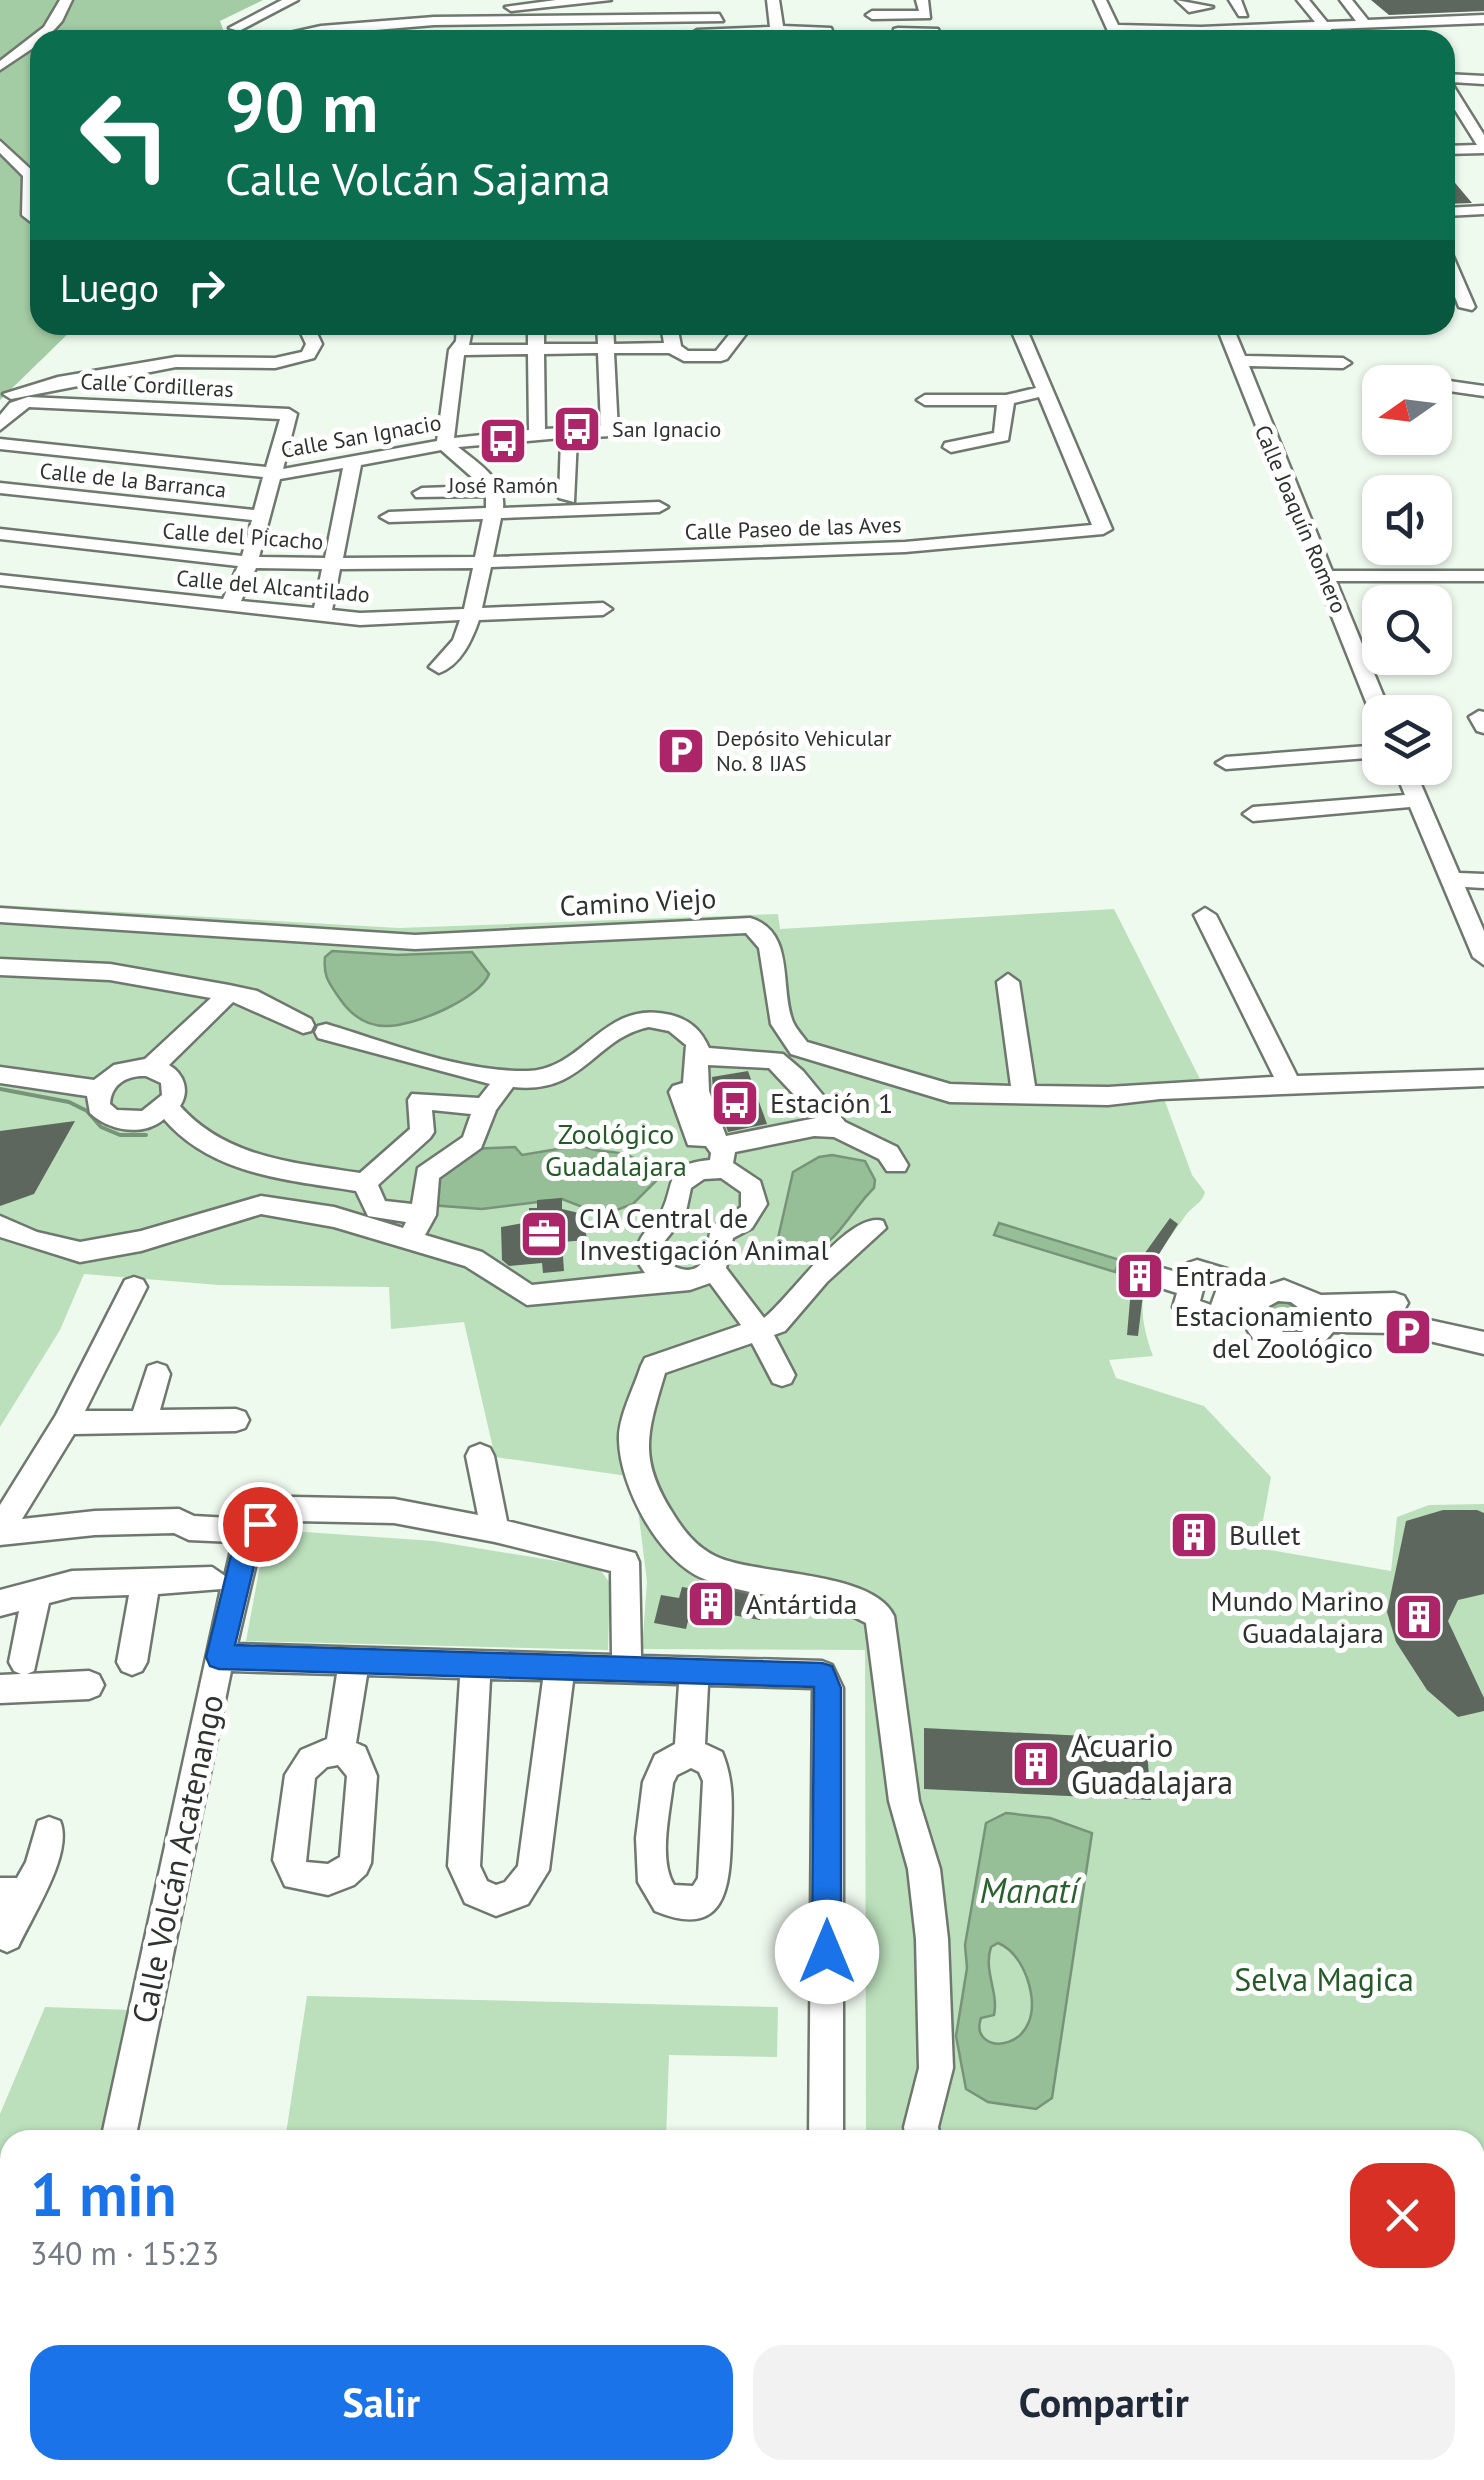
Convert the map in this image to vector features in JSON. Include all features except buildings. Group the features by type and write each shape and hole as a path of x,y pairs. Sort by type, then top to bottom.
{"street":[{"path":"236,28 292,0"},
{"path":"455,25 555,0 605,0"},
{"path":"555,0 560,30"},
{"path":"773,0 777,30"},
{"path":"870,0 876,30"},
{"path":"872,16 926,15 922,0"},
{"path":"1100,0 1113,30"},
{"path":"1182,0 1189,8 1207,7"},
{"path":"1234,0 1243,13"},
{"path":"1302,0 1324,30"},
{"path":"1346,0 1366,26"},
{"path":"46,30 64,5 81,5"},
{"path":"65,30 81,5"},
{"path":"320,30 343,18 455,25 719,18"},
{"path":"343,18 349,30"},
{"path":"1343,30 1484,18"},
{"path":"1386,26 1390,30"},
{"path":"0,66 30,45"},
{"path":"0,79 30,61"},
{"path":"1455,81 1484,80"},
{"path":"1455,93 1477,120 1484,148 1455,149"},
{"path":"0,145 30,175 30,216"},
{"path":"1455,211 1484,210"},
{"path":"1455,279 1466,306"},
{"path":"0,400 58,382 176,362 275,363 308,355 314,344 310,335"},
{"path":"439,667 462,642 495,512 494,491 478,469 445,446 457,350 464,335"},
{"path":"536,434 537,335"},
{"path":"607,335 608,349"},
{"path":"671,335 673,348"},
{"path":"457,350 673,348 684,356 720,356 737,335"},
{"path":"925,400 1006,400 1046,391 1021,335"},
{"name":"Calle Joaquín Romero","path":"1227,335 1373,695"},
{"name":"Calle San Ignacio","path":"0,444 276,473 486,437 610,431 608,349"},
{"path":"1236,360 1342,363"},
{"path":"1452,386 1484,391"},
{"name":"Calle Paseo de las Aves","path":"484,562 905,547 1103,529 1046,391"},
{"path":"951,447 1002,436 1006,400"},
{"name":"Calle Cordilleras","path":"0,425 22,402 290,414 276,473"},
{"path":"568,433 568,498"},
{"path":"322,616 353,462"},
{"path":"229,606 249,562 276,473"},
{"name":"Calle de la Barranca","path":"0,488 262,516"},
{"path":"422,491 494,491"},
{"path":"389,517 659,507"},
{"name":"Calle del Picacho","path":"0,534 249,562 484,562"},
{"path":"1325,576 1484,576"},
{"name":"Calle del Alcantilado","path":"0,580 360,619 604,609"},
{"path":"1226,763 1362,752"},
{"path":"1411,785 1484,957"},
{"path":"1253,814 1418,800"},
{"path":"1452,880 1484,881"},
{"name":"Camino Viejo","path":"0,915 415,942 750,925 762,933 770,948 782,1024 799,1048 950,1092 1108,1096 1484,1078"},
{"path":"1205,915 1290,1085"},
{"path":"0,967 110,972 248,996 314,1028 392,1052 508,1077 543,1079 569,1066 614,1030 633,1021 659,1018 680,1025 695,1040 700,1056 694,1075 698,1089 680,1092 696,1138 720,1149 746,1178 755,1199 748,1216 721,1234 718,1260 712,1269 694,1278 557,1296 528,1295 473,1259 334,1218 261,1205 93,1251 80,1252 32,1240 0,1226"},
{"path":"1008,982 1024,1094"},
{"path":"172,1051 173,1098 167,1107 147,1120 122,1122 103,1114 98,1106 100,1089 115,1074 150,1067 172,1051 229,993"},
{"path":"700,1056 776,1060 837,1128"},
{"path":"150,1067 173,1082"},
{"path":"0,1075 100,1089"},
{"path":"407,1242 424,1215 427,1174 473,1142 485,1107 508,1077"},
{"path":"365,1183 422,1132 420,1100 485,1107"},
{"path":"167,1107 181,1118 189,1132 254,1164 365,1183"},
{"path":"673,1279 652,1267 648,1244 673,1216 680,1183 720,1149 814,1126 837,1128 888,1153 896,1165"},
{"path":"365,1183 377,1209 424,1215"},
{"path":"874,1228 818,1275 776,1324 654,1366 632,1438 644,1492 676,1544 708,1568 843,1596 880,1616 897,1721 904,1801 924,1868 932,1939 936,2068 921,2130"},
{"path":"712,1269 726,1282 782,1375"},
{"path":"1231,1280 1220,1318 1186,1307 1196,1270 1231,1280 1256,1301"},
{"path":"1148,1274 1191,1287"},
{"path":"0,1531 66,1422 134,1287"},
{"path":"1256,1301 1273,1291 1296,1292 1319,1313 1396,1313 1484,1343"},
{"path":"1256,1301 1255,1323 1278,1342 1309,1342 1317,1337 1319,1313"},
{"path":"143,1421 157,1374"},
{"path":"66,1422 236,1420"},
{"path":"480,1456 495,1530"},
{"path":"0,1531 95,1523 179,1521 190,1528 252,1524 292,1509 312,1507 394,1511 495,1530 626,1562 627,1669"},
{"name":"Calle Volcán Acatenango","path":"120,2130 219,1657 252,1524"},
{"path":"0,1603 72,1584 212,1580"},
{"path":"132,1662 146,1582"},
{"path":"24,1662 36,1595"},
{"path":"219,1657 822,1675 828,1688 826,2130"},
{"path":"340,1750 354,1661"},
{"path":"476,1665 464,1866 468,1886 478,1896 492,1901 512,1898 526,1886 533,1870 560,1667"},
{"path":"690,1752 694,1671"},
{"path":"0,1689 89,1684"},
{"path":"7,1936 13,1893 42,1867 49,1832"}],"green space":[{"name":"Zoológico Guadalajara","path":"0,905 399,928 778,914 780,929 1114,909 1202,1083 1159,1085 1192,1175 1205,1192 1162,1250 1147,1281 1143,1314 1153,1356 1109,1360 1116,1378 1204,1406 1271,1477 1258,1548 1391,1571 1397,1517 1429,1505 1484,1504 1484,2130 866,2130 865,1650 642,1649 647,1582 634,1477 495,1457 464,1322 391,1329 389,1287 219,1285 84,1274 60,1330 0,1427"},
{"path":"305,1532 434,1541 599,1568 610,1583 608,1650 246,1641 264,1544 275,1535"},
{"path":"307,1996 778,2007 777,2057 669,2055 666,2130 287,2130"},
{"path":"45,2007 132,2010 107,2130 0,2130 0,2114"}],"shaded area":[{"path":"0,0 263,0 220,21 223,30 30,30 30,335 67,335 0,400"}],"water":[{"path":"332,951 397,955 472,952 489,974 473,993 444,1010 412,1022 378,1025 354,1015 330,984 325,957"},
{"path":"581,1145 632,1157 655,1171 656,1181 633,1204 603,1215 562,1199 482,1209 430,1205 431,1177 468,1149 515,1147 522,1155"},
{"path":"832,1155 865,1161 875,1180 874,1188 822,1247 793,1253 776,1247 793,1172 819,1157"},
{"path":"999,1223 1120,1260 1115,1272 994,1235"},
{"name":"Estacionamiento del Zoológico","path":"1285,1301 1308,1316 1308,1327 1299,1334 1286,1335 1266,1319 1272,1304"},
{"name":"Manatí","path":"1006,1813 1050,1818 1092,1833 1052,2098 1036,2109 988,2102 966,2089 956,2036 967,1968 965,1945 986,1823","holes":["998,1943 1022,1967 1032,2003 1029,2022 1020,2035 1009,2042 996,2043 986,2040 980,2031 981,2018 994,2015 991,1947"]}],"waterway":[{"path":"0,1089 69,1102 87,1111 101,1127 120,1135 146,1135"}],"place":[{"name":"San Ignacio","path":"577,429"},
{"name":"José Ramón","path":"503,441"},
{"name":"Depósito Vehicular No. 8 IJAS","path":"681,751"},
{"name":"Estación 1","path":"735,1103"},
{"name":"CIA Central de Investigación Animal","path":"544,1234"},
{"name":"Entrada","path":"1140,1276"},
{"name":"Estacionamiento del Zoológico","path":"1408,1332"},
{"name":"Bullet","path":"1194,1535"},
{"name":"Antártida","path":"711,1604"},
{"name":"Mundo Marino Guadalajara","path":"1419,1617"},
{"name":"Acuario Guadalajara","path":"1036,1764"}],"route":[{"path":"260,1524 250,1531 219,1657 822,1675 828,1688 827,1952"}],"park label":[{"name":"Selva Magica","path":"1324,1980"}]}
